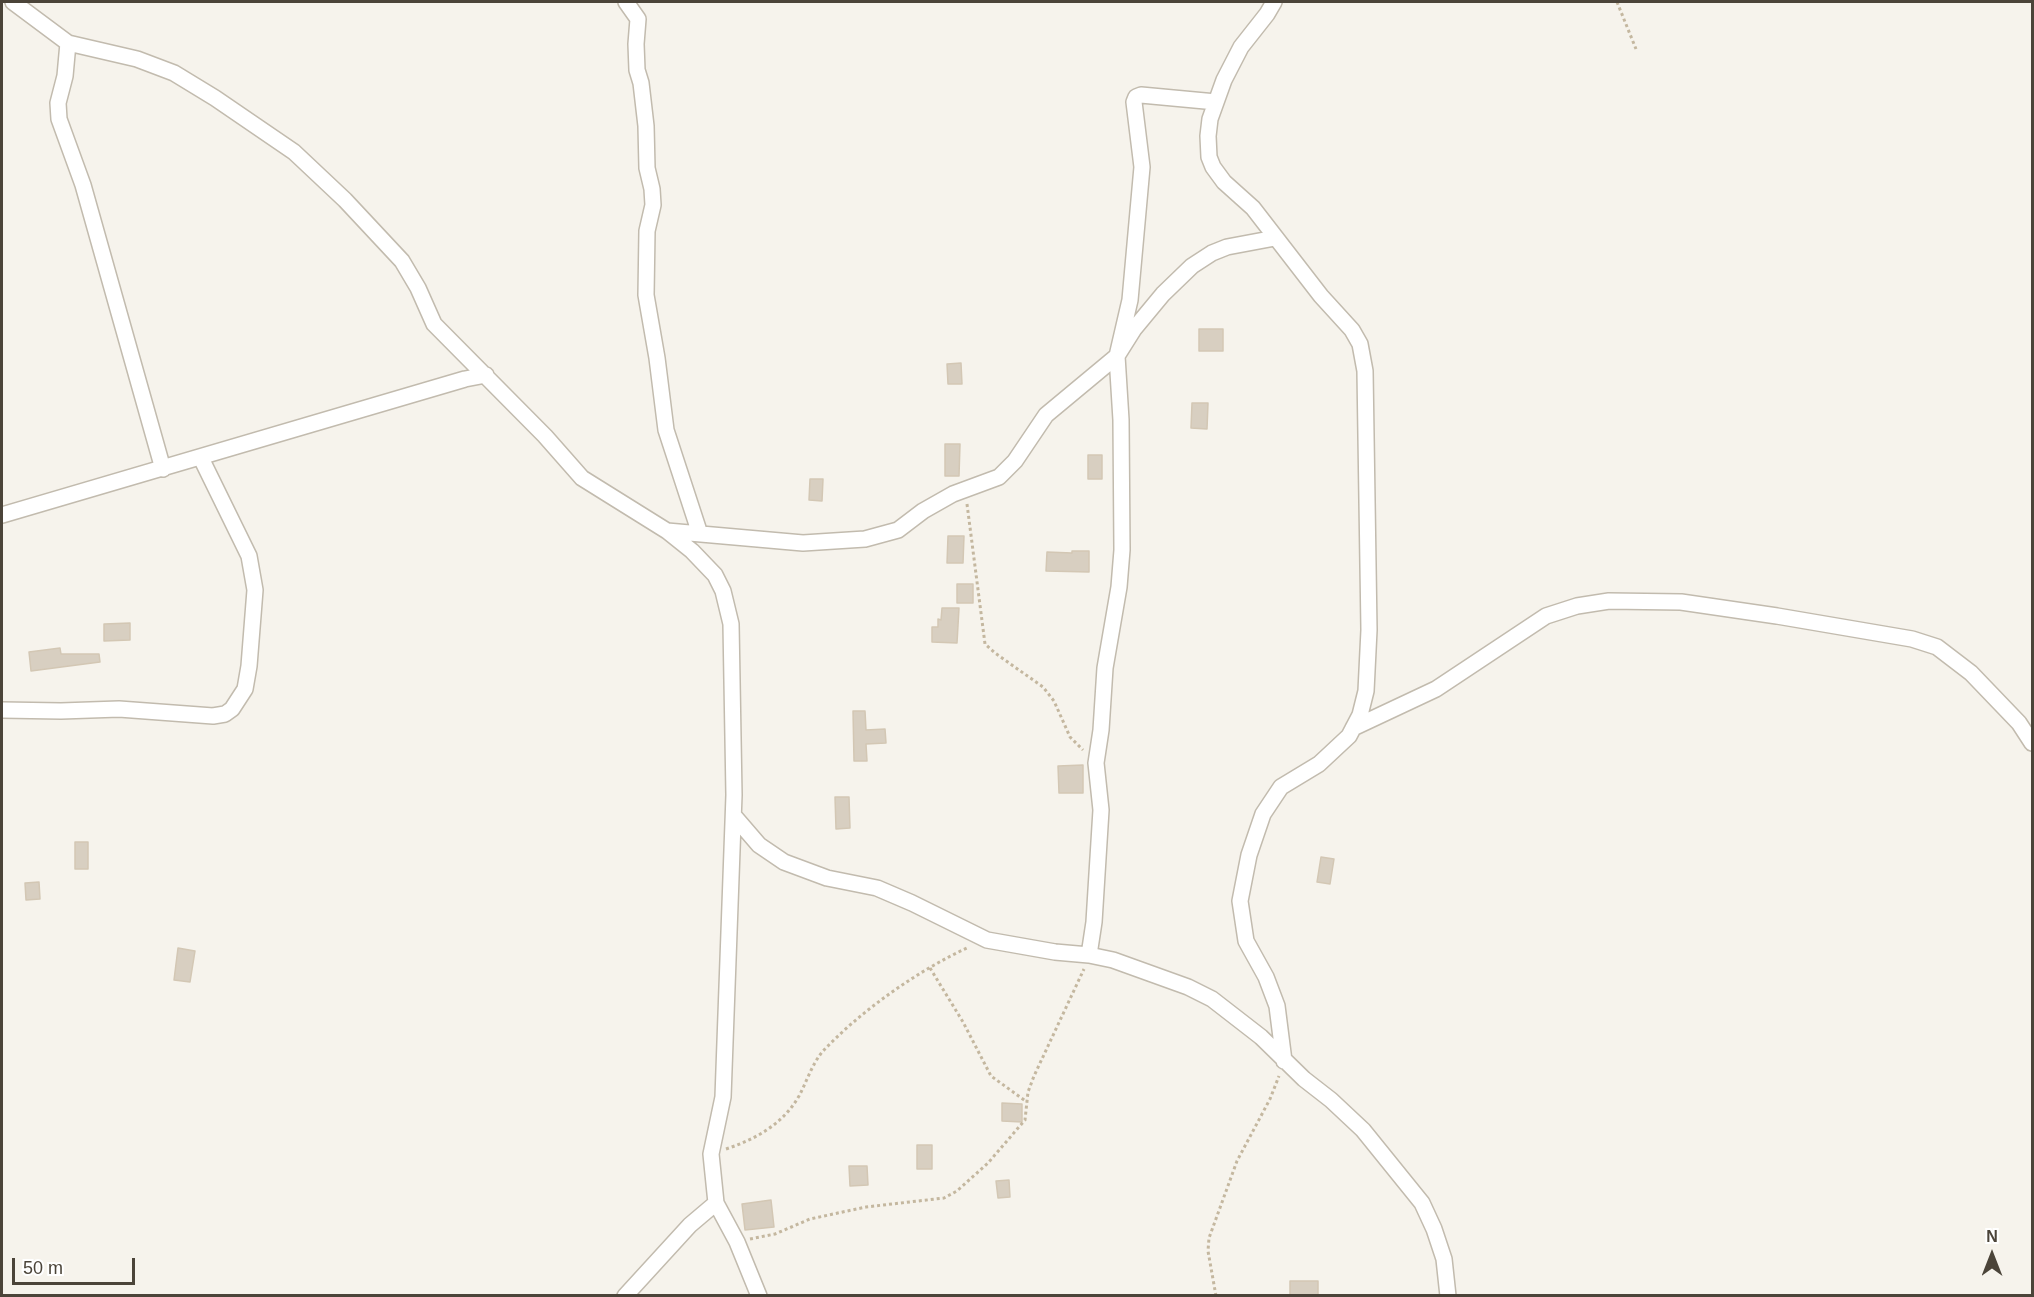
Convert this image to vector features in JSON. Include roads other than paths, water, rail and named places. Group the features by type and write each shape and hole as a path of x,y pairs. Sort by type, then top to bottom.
{"street":[{"path":"13,2 68,43 137,59 174,73 294,152 345,200 402,261 418,288 434,324 545,436 582,478 667,531 692,551 715,575 728,604 731,624 734,816 723,1097 711,1154 716,1203 737,1242 759,1296"},
{"path":"626,2 638,19 637,70 641,83 646,126 647,168 653,205 647,231 646,295 666,430 700,534"},
{"path":"1274,2 1233,60 1210,120 1209,157 1224,182 1253,208 1275,238 1352,330 1360,344 1363,362 1369,630 1366,691 1360,715 1349,736 1319,764 1281,787 1263,814 1249,855 1240,901 1246,941 1275,999 1284,1061"},
{"path":"68,43 65,76 59,99 59,119 83,185 164,469"},
{"path":"1089,955 1094,922 1101,810 1096,763 1122,550 1117,356 1130,300 1142,177 1142,154 1135,109 1136,97 1141,95 1216,102"},
{"path":"667,531 803,543 865,539 898,530 953,494 999,477 1015,460 1046,415 1117,356 1134,329 1163,294 1192,267 1212,253 1227,247 1275,238"},
{"path":"2,515 465,379 486,375"},
{"path":"2,710 119,709 213,716 225,714 239,701 248,677 255,582 249,556 201,458"},
{"path":"1353,728 1436,689 1546,616 1577,606 1610,601 1681,602 1912,639 1937,647 1971,673 2019,723 2032,743"},
{"path":"734,816 759,845 784,862 827,878 877,888 987,940 1113,960 1188,987 1212,999 1261,1037 1284,1061 1363,1130 1422,1203 1444,1259 1448,1296"},
{"path":"625,1296 690,1225 716,1203"}]}
